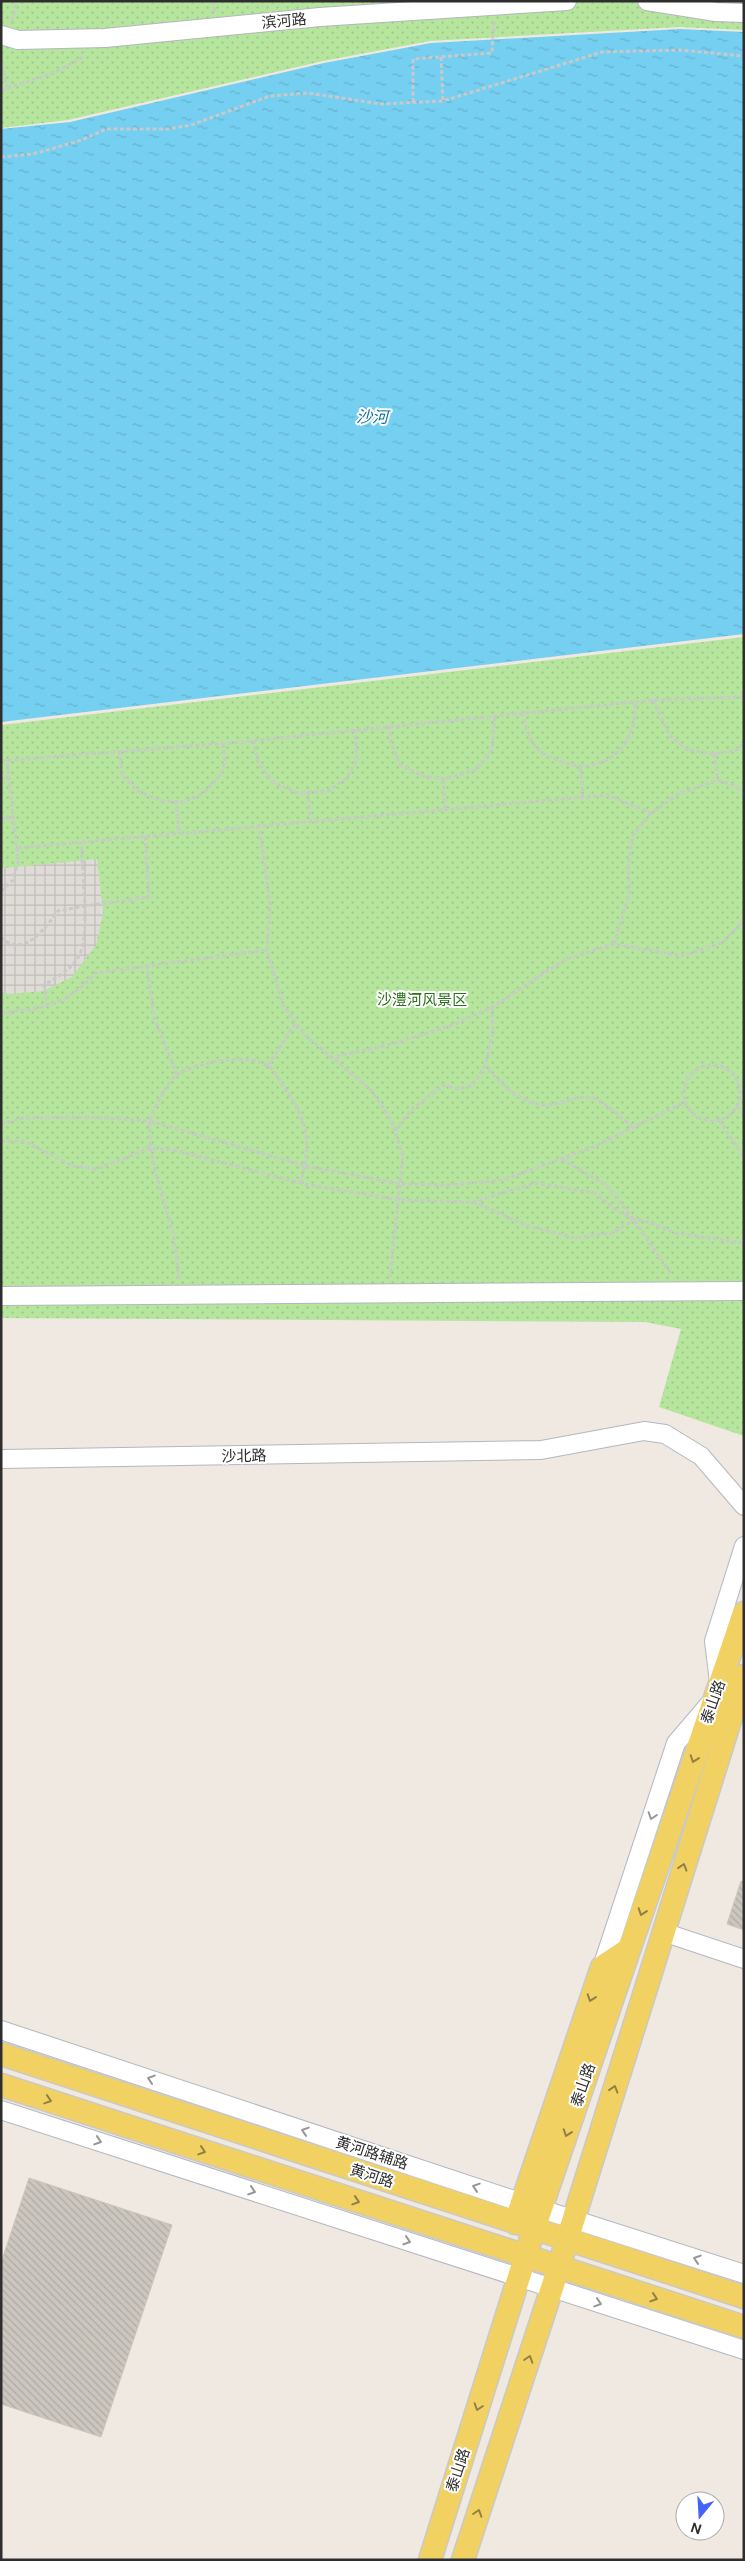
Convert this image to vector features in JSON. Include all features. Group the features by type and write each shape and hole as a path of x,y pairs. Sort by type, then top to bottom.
{"main road":[{"name":"泰山路","path":"463,2560 555,2278 663,1932 734,1689 744,1613"},
{"name":"泰山路","path":"430,2560 522,2267 528,2216 629,1948 734,1689"},
{"path":"528,2216 602,1967 629,1948"},
{"name":"黄河路","path":"1,2054 570,2229 744,2297"},
{"name":"黄河路","path":"1,2085 555,2278 744,2327"}],"street":[{"name":"滨河路","path":"1,35 18,40 105,38 320,17 567,1"},
{"path":"647,1 716,12 744,13"},
{"path":"1,1296 744,1291"},
{"name":"沙北路","path":"1,1459 541,1450 644,1431 665,1434 701,1456 744,1506"},
{"path":"602,1967 676,1743 734,1689 714,1641 744,1546"},
{"path":"663,1932 744,1959"},
{"name":"黄河路辅路","path":"1,2030 528,2216"},
{"path":"1,2110 522,2267"},
{"path":"570,2229 744,2274"},
{"path":"555,2278 744,2350"}],"path":[{"path":"413,102 412,59 492,53 494,6"},
{"path":"1,157 33,154 54,149 82,140 106,129 169,129 191,125 270,96 308,93 381,104 443,102 602,52 680,50 744,56"},
{"path":"1,90 54,73 89,54"},
{"path":"442,57 443,102"},
{"path":"1,59 7,88"},
{"path":"1,761 222,743 653,700 744,696"},
{"path":"653,700 669,735 688,750 714,754 737,750 744,743"},
{"path":"522,713 527,730 537,748 556,761 580,768 602,764 620,750 633,727 636,702"},
{"path":"388,726 400,765 423,776 443,779 476,770 492,750 495,715"},
{"path":"254,740 258,763 274,783 297,793 328,791 347,778 357,759 356,730"},
{"path":"120,751 122,774 136,790 161,801 184,802 204,793 222,774 225,761 222,743"},
{"path":"714,754 718,780"},
{"path":"1,891 13,880 18,862 7,760"},
{"path":"580,768 583,797"},
{"path":"1,778 8,778"},
{"path":"443,779 445,808"},
{"path":"614,944 630,892 628,866 632,835 651,813 680,793 718,780 733,785 744,793"},
{"path":"308,792 310,820"},
{"path":"17,848 259,824 608,795 651,813"},
{"path":"176,801 180,832"},
{"path":"1,819 13,817"},
{"path":"259,824 270,904 267,950 284,1005 295,1024 330,1058 371,1090 391,1120 402,1155 401,1184 388,1294"},
{"path":"1,937 19,945 36,939 58,910 149,897 145,835"},
{"path":"48,1007 44,985 67,972 82,953 85,906 81,842"},
{"path":"330,1058 392,1044 455,1024 492,1007 566,959 614,944 681,956 722,943 744,920"},
{"path":"1,1013 48,1007 86,984 95,973 267,950"},
{"path":"147,965 154,1017 176,1075"},
{"path":"395,1131 412,1110 444,1085 458,1089 472,1086 485,1066 493,1032 492,1007"},
{"path":"268,1065 295,1024"},
{"path":"181,1295 173,1235 150,1148 150,1121 158,1103 176,1075 212,1061 250,1060 268,1065 298,1107 306,1130 306,1166 300,1183"},
{"path":"708,1065 717,1065 732,1073 742,1087 737,1106 726,1117 719,1120 702,1119 689,1110 685,1102 684,1094 688,1078 693,1072 708,1065"},
{"path":"485,1066 502,1084 529,1103 548,1106 574,1098 594,1098 634,1128"},
{"path":"1,1124 23,1118 88,1117 150,1121 306,1166 401,1184 449,1185 504,1180 562,1159 634,1128 685,1102"},
{"path":"737,1106 744,1115"},
{"path":"719,1120 744,1157"},
{"path":"1,1141 24,1141 74,1166 98,1168 150,1148 174,1150 300,1183 399,1200 473,1202 536,1183 595,1193 619,1212 634,1220 643,1220 675,1233 744,1243"},
{"path":"562,1159 607,1186 634,1220 682,1291"},
{"path":"473,1202 528,1226 575,1238 612,1233 634,1220"}],"green space":[{"path":"1,1 744,1 744,30 679,27 430,41 323,61 68,120 1,128"},
{"name":"沙澧河风景区","path":"744,637 744,1436 659,1407 681,1329 645,1322 1,1318 1,725"}],"shaded area":[{"path":"97,859 103,913 96,945 72,977 43,991 9,994 1,992 1,870 4,868"}],"water":[{"name":"沙河","path":"680,29 744,32 744,634 1,722 1,129 70,122 324,63 431,43"}],"building":[{"path":"741,1881 744,1882 744,1930 727,1924"},
{"path":"29,2178 172,2225 101,2437 1,2404 1,2263"}]}
